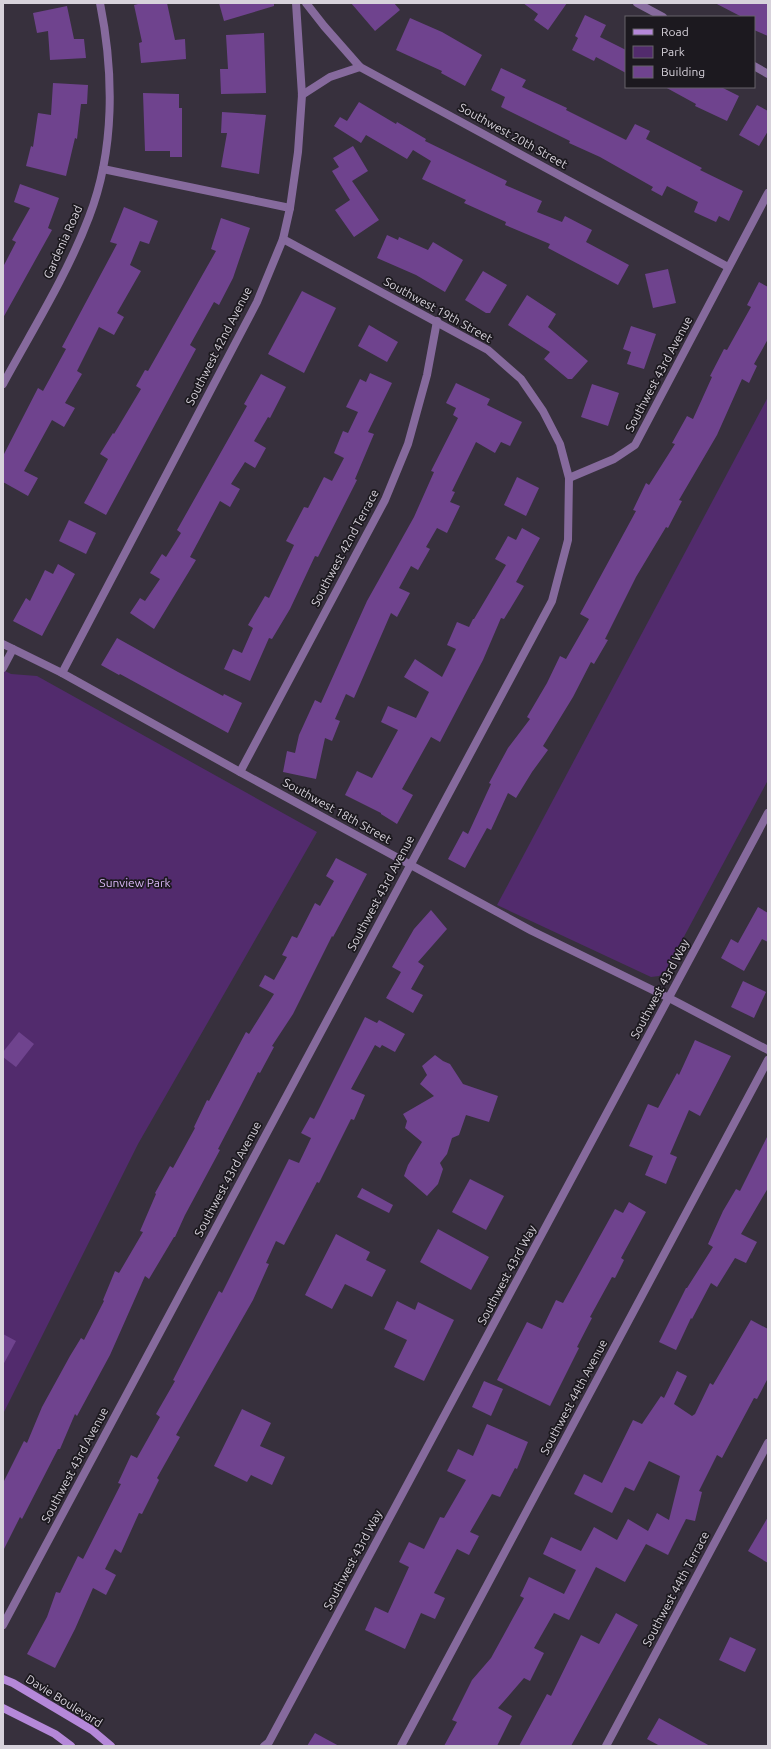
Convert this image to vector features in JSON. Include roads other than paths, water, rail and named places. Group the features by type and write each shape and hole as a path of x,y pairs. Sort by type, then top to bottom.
{"main road":[{"name":"Davie Boulevard","path":"3,1679 13,1683 92,1730 111,1746"},
{"path":"3,1708 55,1734 71,1746"}],"street":[{"name":"Gardenia Road","path":"3,384 70,262 89,216 103,169 111,98 107,38 100,3"},
{"name":"Southwest 42nd Avenue","path":"62,673 256,302 283,239 290,208 298,152 302,95 296,3"},
{"name":"Southwest 20th Street","path":"306,3 360,67 728,267"},
{"path":"637,3 661,16"},
{"path":"302,95 330,77 360,67"},
{"path":"755,67 768,74"},
{"path":"103,169 290,208"},
{"name":"Southwest 43rd Avenue","path":"3,1625 409,865 552,601 568,540 569,478 614,459 635,445 768,193"},
{"name":"Southwest 19th Street","path":"283,239 437,321 488,350 521,379 543,411 560,444 569,478"},
{"name":"Southwest 42nd Terrace","path":"240,772 385,500 408,444 427,375 437,321"},
{"name":"Southwest 18th Street","path":"3,644 62,673 409,865 532,931 669,998 768,1050"},
{"path":"3,668 13,649"},
{"name":"Southwest 43rd Way","path":"264,1746 269,1742 768,813"},
{"name":"Southwest 44th Avenue","path":"401,1746 768,1060"},
{"name":"Southwest 44th Terrace","path":"606,1746 768,1443"}],"park label":[{"name":"Sunview Park","path":"135,883"}]}
